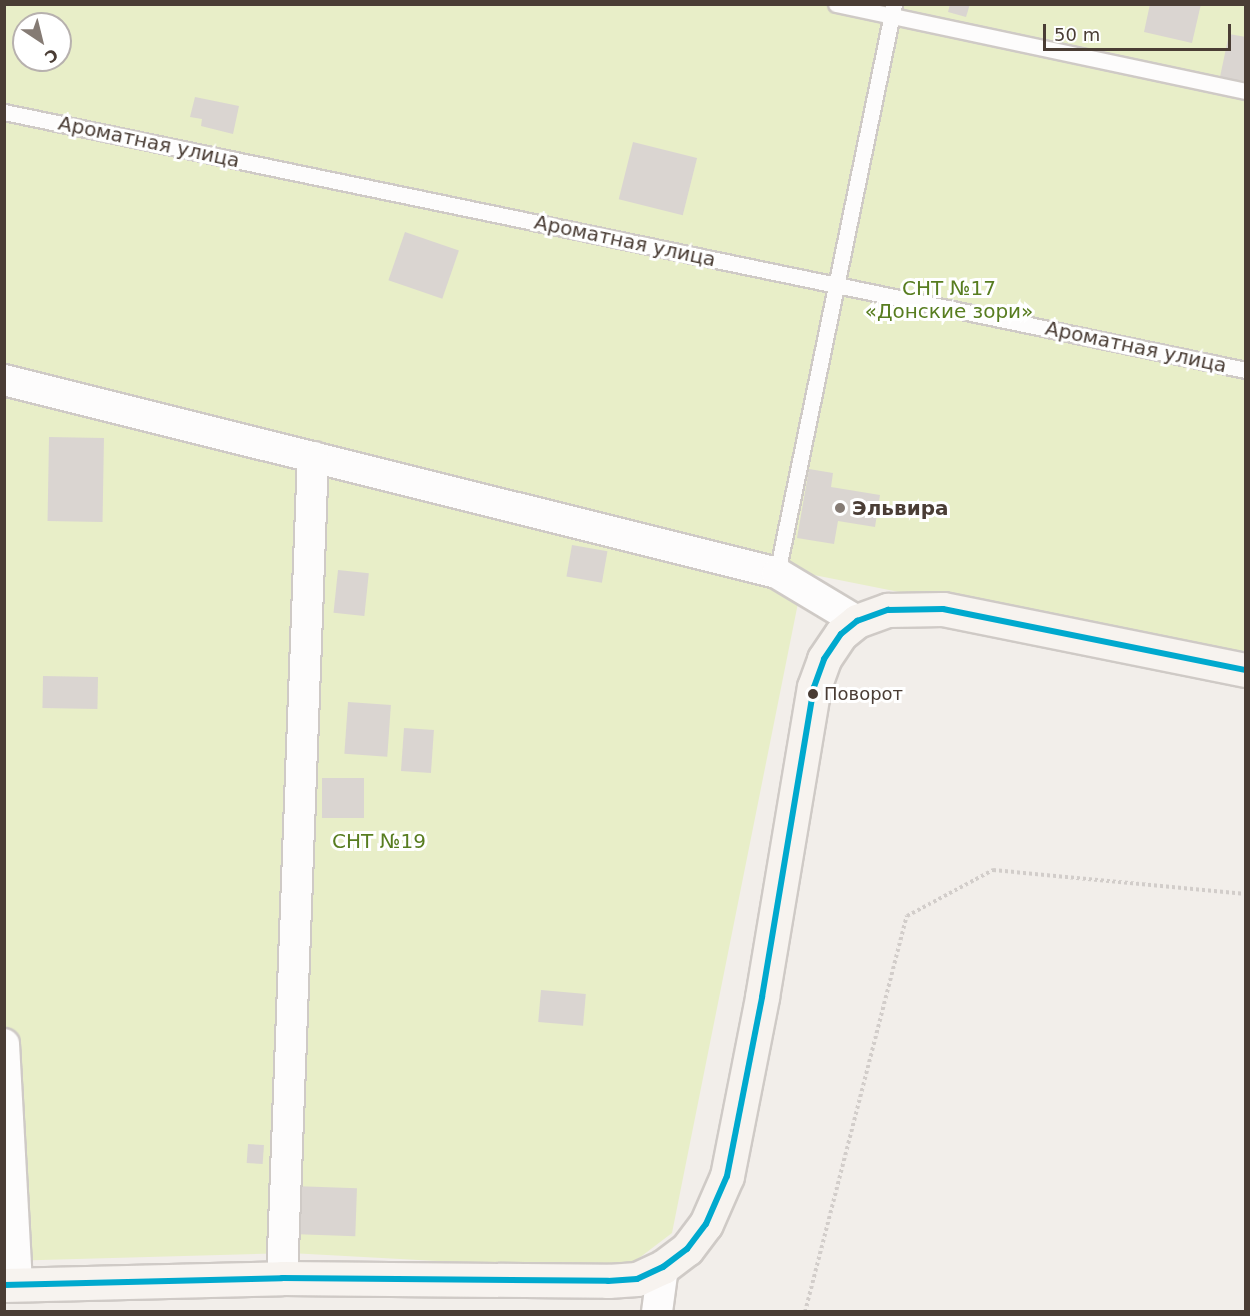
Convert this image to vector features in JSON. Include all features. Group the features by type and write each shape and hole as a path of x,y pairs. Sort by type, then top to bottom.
{"main road":[{"path":"11,1285 282,1278 608,1281 637,1279 663,1267 687,1249 706,1224 727,1176 775,929 814,687 824,659 841,634 857,621 888,610 943,609 1245,670"}],"street":[{"path":"4,380 777,573 857,621"},
{"path":"282,1278 313,457"},
{"path":"4,1044 11,1285"},
{"path":"657,1311 663,1267"}],"lane":[{"path":"836,4 893,10 1245,91"},
{"path":"777,573 893,10"},
{"name":"Ароматная улица","path":"4,112 1245,370"}],"path":[{"path":"805,1311 907,916 993,870 1245,894"}],"green space":[{"path":"4,5 1245,5 1245,661 804,573 672,1233 622,1271 290,1253 5,1261"}],"building":[{"path":"950,4 970,4 966,17 948,12"},
{"path":"1150,4 1201,4 1192,43 1144,32"},
{"path":"1229,34 1246,37 1246,82 1220,77"},
{"path":"195,97 239,106 233,134 201,126 202,119 190,117"},
{"path":"633,142 697,158 683,215 619,199"},
{"path":"405,232 459,251 442,299 388,280"},
{"path":"49,437 104,438 103,522 48,521"},
{"name":"Эльвира","path":"809,469 833,473 831,487 880,495 875,527 838,521 834,544 797,538"},
{"path":"572,545 607,551 602,583 566,577"},
{"path":"338,570 369,573 364,616 334,613"},
{"path":"43,676 98,677 97,709 42,708"},
{"path":"348,702 391,705 387,757 344,754"},
{"path":"404,728 434,730 431,773 401,771"},
{"path":"322,778 364,778 364,818 322,818"},
{"path":"541,990 586,994 583,1026 538,1022"},
{"path":"248,1144 264,1145 263,1164 247,1163"},
{"path":"293,1186 357,1188 355,1236 291,1234"}],"transit line":[{"path":"4,1285 282,1278 608,1281 637,1279 663,1267 687,1249 706,1224 727,1176 762,997 814,687 824,659 841,634 857,621 888,610 943,609 1246,670"}],"place":[{"name":"Эльвира","path":"840,508"},
{"name":"Поворот","path":"813,694"}],"park label":[{"name":"СНТ №17 «Донские зори»","path":"949,300"},
{"name":"СНТ №19","path":"379,841"}]}
